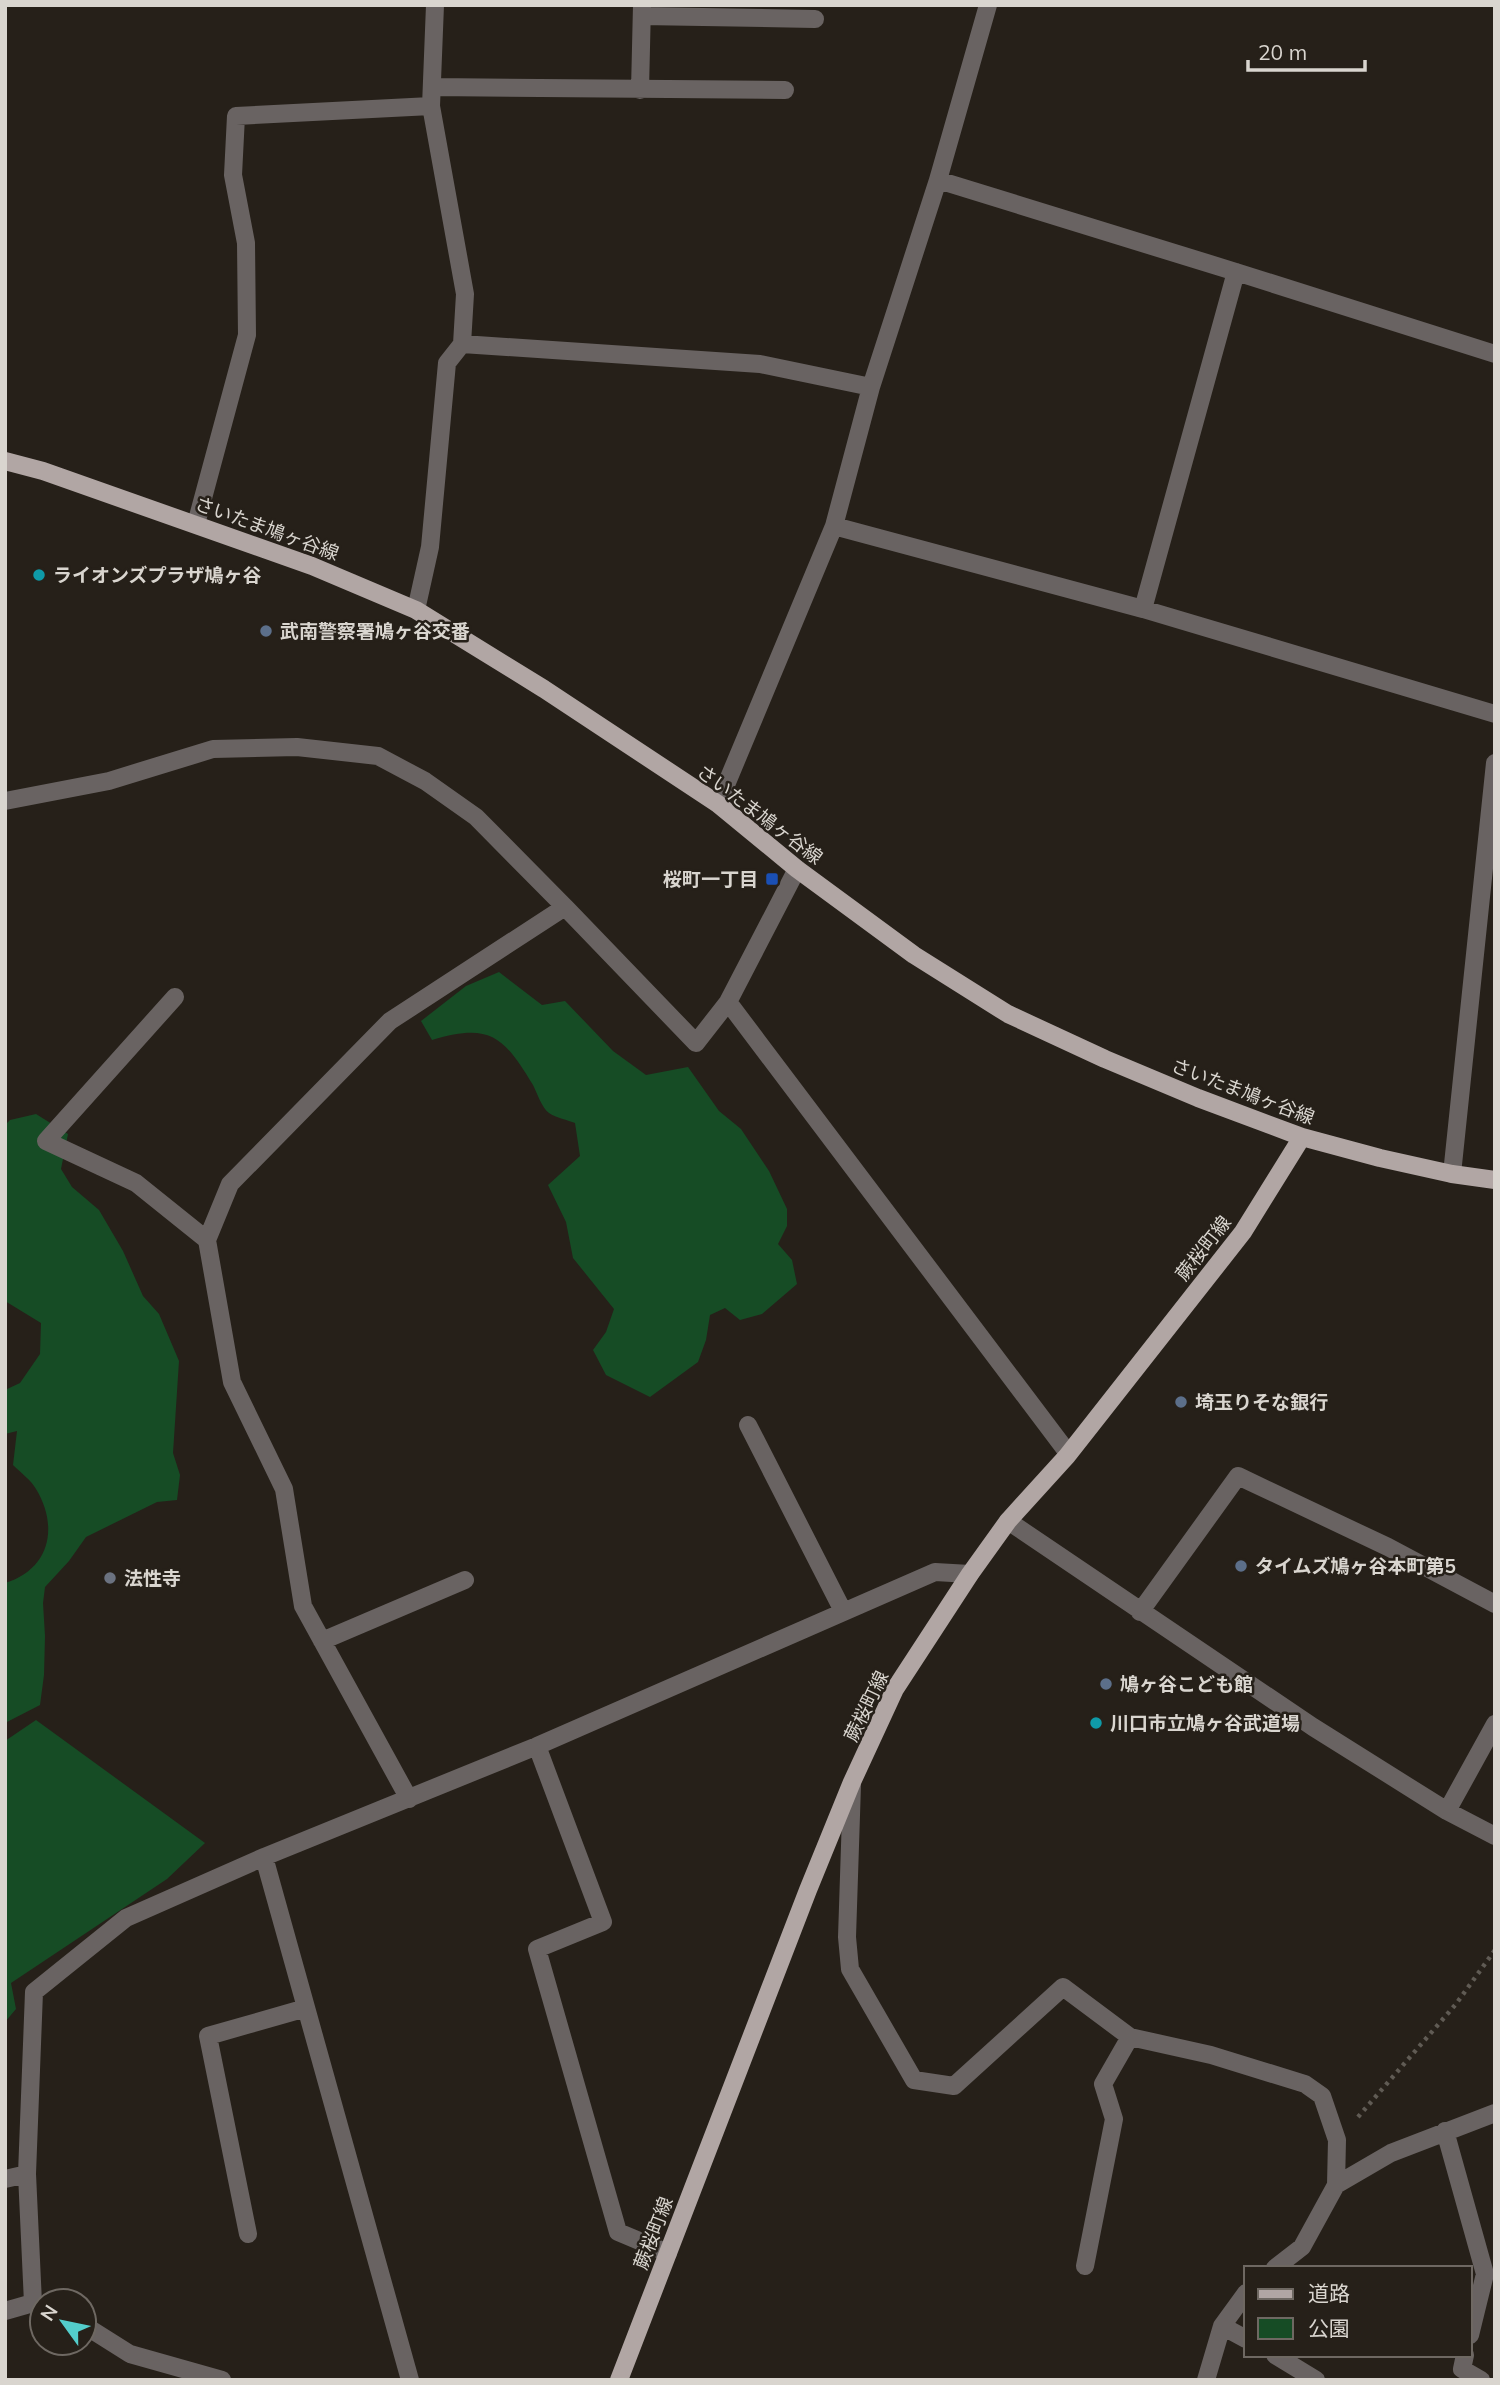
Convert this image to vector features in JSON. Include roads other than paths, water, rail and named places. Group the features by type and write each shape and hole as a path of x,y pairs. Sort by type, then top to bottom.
{"main road":[{"name":"さいたま鳩ヶ谷線","path":"5,461 43,471 312,566 416,610 544,689 718,804 797,869 914,955 1008,1014 1105,1059 1302,1137 1380,1158 1452,1174 1495,1180"},
{"name":"蕨桜町線","path":"619,2380 852,1782 895,1689 1007,1521 1068,1453 1243,1232 1302,1137"}],"street":[{"path":"416,610 430,547 447,363 462,344 465,294 431,106 435,5"},
{"path":"718,804 834,526 872,387 938,180 988,5"},
{"path":"640,90 642,11 815,19"},
{"path":"432,86 785,90"},
{"path":"196,524 247,335 246,243 233,175 236,116 431,106"},
{"path":"938,180 1495,355"},
{"path":"1143,608 1236,272"},
{"path":"462,344 760,364 872,387"},
{"path":"834,526 1143,608 1495,714"},
{"path":"5,801 109,781 213,749 297,747 378,756 425,781 476,817 696,1043 728,1002 797,869"},
{"path":"1452,1174 1495,763"},
{"path":"409,1799 303,1606 284,1489 232,1382 207,1240 230,1184 390,1021 565,907"},
{"path":"175,998 46,1141 136,1183 207,1240"},
{"path":"728,1002 1068,1453"},
{"path":"748,1425 843,1611"},
{"path":"1140,1612 1238,1476 1388,1547 1495,1604"},
{"path":"1007,1521 1313,1727 1447,1811 1495,1836"},
{"path":"36,2287 27,2174 34,1992 126,1918 264,1857 537,1746 935,1573 970,1574"},
{"path":"322,1641 465,1580"},
{"path":"1447,1811 1495,1724"},
{"path":"537,1746 603,1922 537,1949 618,2232 667,2253"},
{"path":"852,1782 847,1937 850,1969 914,2080 954,2086 1063,1987 1130,2038 1211,2055 1304,2084 1322,2096 1337,2140 1336,2185 1301,2247 1277,2266"},
{"path":"264,1857 410,2380"},
{"path":"248,2234 208,2036 306,2008"},
{"path":"1085,2266 1114,2119 1103,2084 1130,2038"},
{"path":"1336,2185 1391,2153 1495,2113"},
{"path":"1445,2131 1485,2274 1472,2326"},
{"path":"5,2179 27,2174"},
{"path":"1206,2380 1222,2326 1244,2296"},
{"path":"5,2311 28,2306"},
{"path":"1222,2326 1244,2338"},
{"path":"98,2334 130,2354 222,2380"},
{"path":"1278,2357 1316,2380"},
{"path":"1464,2357 1461,2369 1481,2380"}],"place":[{"name":"ライオンズプラザ鳩ヶ谷","path":"39,575"},
{"name":"武南警察署鳩ヶ谷交番","path":"266,631"},
{"name":"桜町一丁目","path":"772,879"},
{"name":"埼玉りそな銀行","path":"1181,1402"},
{"name":"タイムズ鳩ヶ谷本町第5","path":"1241,1566"},
{"name":"法性寺","path":"110,1578"},
{"name":"鳩ヶ谷こども館","path":"1106,1684"},
{"name":"川口市立鳩ヶ谷武道場","path":"1096,1723"}]}
